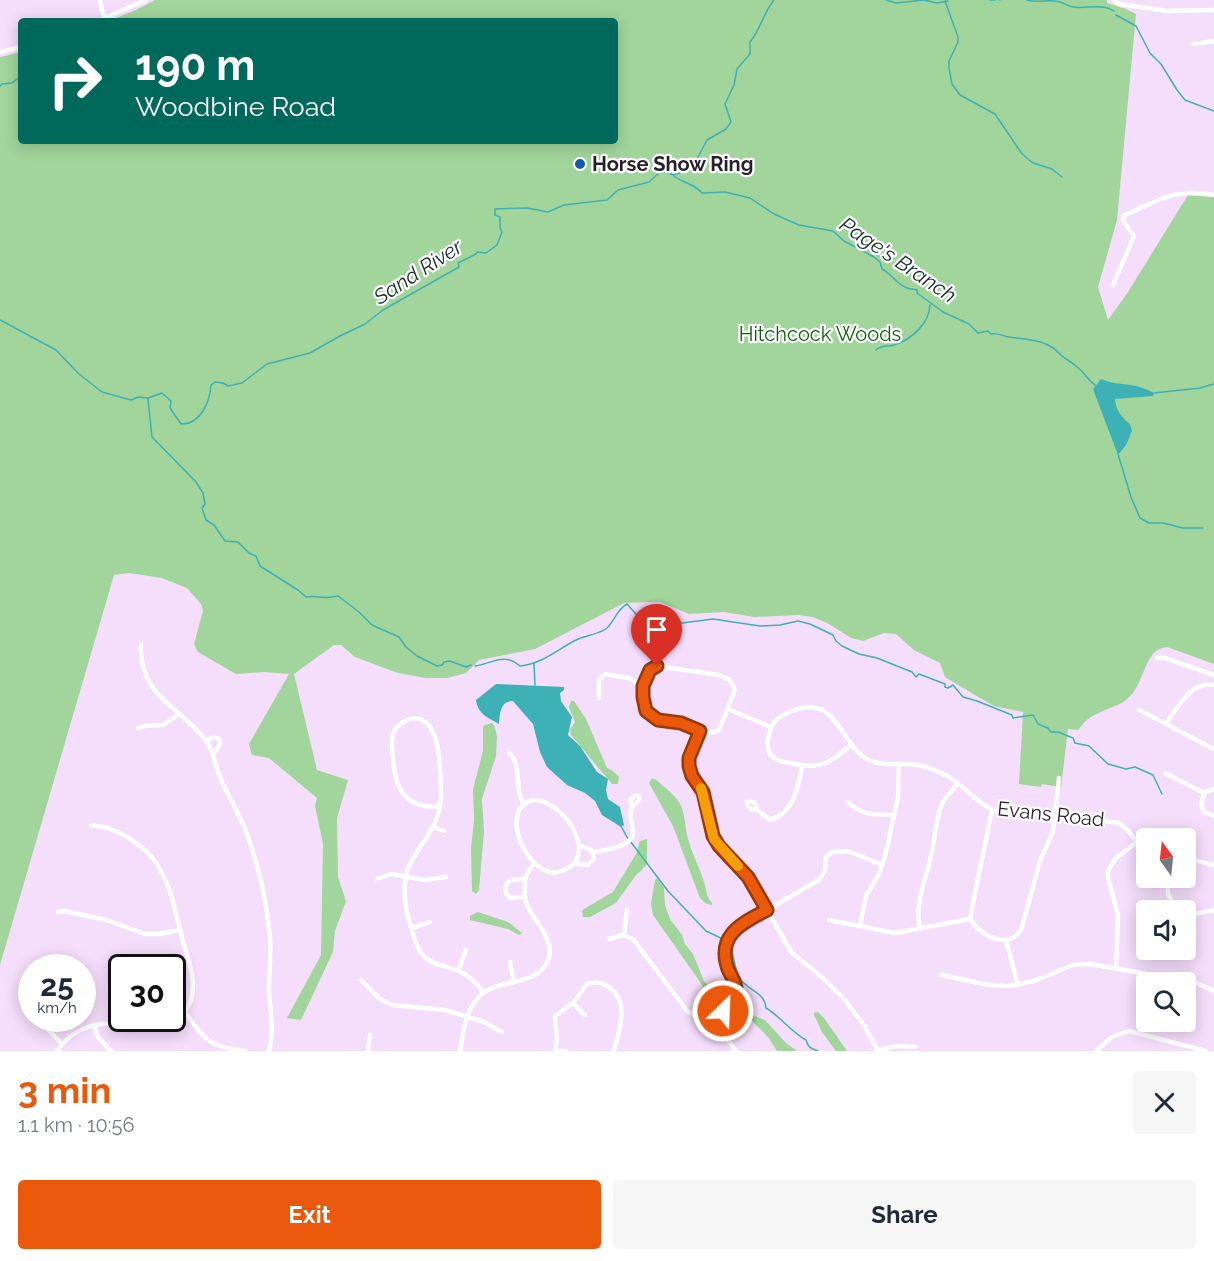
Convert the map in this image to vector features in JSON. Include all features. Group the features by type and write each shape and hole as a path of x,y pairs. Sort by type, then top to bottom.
{"street":[{"path":"100,0 103,14 108,18 146,0"},
{"path":"1114,0 1119,4 1168,11 1214,10"},
{"path":"1193,44 1214,41"},
{"path":"0,52 18,48"},
{"path":"1113,285 1134,237 1123,217 1163,197 1194,191 1214,195"},
{"path":"141,644 141,662 146,677 161,698 206,740 220,777 247,835 258,868 270,937 269,994 273,1024 269,1051"},
{"path":"1157,658 1165,658 1214,675"},
{"path":"659,666 727,677 735,688 719,730 710,734 681,723 658,720 651,716 645,706 643,685 650,670 659,666"},
{"path":"599,698 599,680 605,674 628,678 643,685"},
{"path":"1166,724 1194,688 1205,684 1214,685"},
{"name":"Evans Road","path":"771,727 775,720 787,713 801,708 817,708 832,716 860,754 871,761 882,764 909,763 943,774 992,810 1119,822 1128,830 1136,843"},
{"path":"728,709 771,727 768,747 772,756 783,762 802,766 824,764 852,744"},
{"path":"1139,710 1214,748"},
{"path":"138,728 163,724 178,715"},
{"path":"440,804 435,807 419,805 401,792 394,774 392,738 401,723 414,718 423,720 431,727 440,745 442,788 440,804 434,827 409,867 406,877 406,908 411,928 418,948 424,956 471,978 483,992"},
{"path":"700,731 689,758 689,766 692,776 703,792 713,836 719,846 748,877 792,953 823,978 844,999 864,1025 878,1050 896,1046 916,1047"},
{"path":"206,740 216,737 220,740 213,757"},
{"path":"509,753 516,762 518,790 523,803"},
{"path":"860,926 866,898 882,865 898,797 899,763"},
{"path":"756,809 772,820 790,806 796,794 802,766"},
{"path":"1165,773 1204,793 1214,789"},
{"path":"992,810 970,919 978,931 998,940 1006,940 1021,932 1040,861 1052,835 1059,778"},
{"path":"920,929 919,904 940,810 945,799 958,783"},
{"path":"1204,793 1202,808 1206,814 1214,816"},
{"path":"539,800 555,806 572,826 579,845 574,863 568,869 556,873 534,864 516,824 518,811 523,803 539,800"},
{"path":"848,802 865,813 893,815"},
{"path":"593,852 618,848 634,834 630,812 632,807"},
{"path":"91,826 125,836 139,845 153,859 168,886 190,964 193,985 186,1007"},
{"path":"434,827 444,831"},
{"path":"1116,968 1118,915 1108,871 1116,858 1136,843"},
{"path":"574,863 589,865 594,859 593,852 589,848 579,845"},
{"path":"736,1051 723,1033 720,1021 723,1011 736,991 726,961 727,940 737,928 822,878 826,868 826,857 831,852 848,851 882,865"},
{"path":"1196,861 1214,865"},
{"path":"460,1051 467,1016 483,992 538,974 546,963 549,954 547,940 525,897 525,879 534,864"},
{"path":"377,879 388,875 425,880 446,877"},
{"path":"525,879 511,880 505,890 511,898 525,897"},
{"path":"624,935 627,910"},
{"path":"1196,914 1214,910"},
{"path":"58,912 65,911 105,920 145,934 180,930"},
{"path":"830,920 890,933 970,919"},
{"path":"411,928 430,922"},
{"path":"609,939 624,935 638,943 687,1011 720,1021"},
{"path":"1006,940 1018,985"},
{"path":"458,971 466,950"},
{"path":"510,962 514,982"},
{"path":"941,975 989,985 1018,985 1077,964 1090,964 1194,982 1214,991"},
{"path":"361,980 380,999 392,1005 439,1008 491,1025 502,1032"},
{"path":"566,1051 557,1051 552,1016 573,1003 590,983 600,983 613,991 620,1002 622,1012 614,1051"},
{"path":"573,1003 585,1015"},
{"path":"186,1013 212,1044 222,1048 245,1051"},
{"path":"96,1030 100,1040 111,1051"},
{"path":"1096,1051 1115,1035 1129,1031 1206,1051"},
{"path":"50,1032 62,1044"},
{"path":"57,1051 78,1032"},
{"path":"368,1051 370,1035"}],"green space":[{"name":"Hitchcock Woods","path":"155,0 1107,0 1107,3 1136,14 1117,220 1098,287 1108,320 1188,195 1214,197 1214,664 1167,647 1159,649 1149,660 1138,685 1126,700 1091,717 1078,730 1068,729 1061,787 1042,784 1041,787 1019,784 1023,712 994,706 945,677 940,663 914,650 896,634 884,633 863,641 851,638 813,617 798,615 754,617 724,612 689,614 660,602 624,603 535,649 479,660 466,673 447,678 426,678 398,673 355,657 341,645 334,645 294,674 317,770 348,780 337,818 338,877 346,901 335,931 333,952 301,1020 287,1018 321,955 323,844 315,806 317,798 269,758 252,755 249,744 289,674 265,672 236,674 198,652 194,644 203,611 201,604 187,588 162,578 129,573 114,575 0,965 0,57 18,53 18,144 618,144 618,18 116,18"},
{"path":"571,701 574,701 586,719 607,768 619,777 618,784 612,784 571,735 570,730 575,722 569,707"},
{"path":"491,723 494,725 497,736 496,756 482,799 484,832 479,890 476,894 472,891 473,789 483,751 483,726"},
{"path":"652,778 672,793 681,806 689,842 712,905 700,898 673,826 649,783"},
{"path":"647,839 647,864 616,903 590,917 583,917 584,909 613,892 636,854 640,841"},
{"path":"657,878 664,888 665,905 670,919 693,954 704,981 709,987 707,989 653,915 651,904"},
{"path":"478,912 508,922 522,933 519,935 508,929 470,920 470,916"},
{"path":"818,1012 847,1051 836,1051 822,1032 814,1015"},
{"path":"749,1014 765,1020 786,1043 797,1051 777,1051 769,1038 747,1016"}],"shaded area":[{"path":"1101,379 1140,387 1154,393 1153,396 1115,399 1118,410 1130,424 1132,431 1126,445 1118,455 1093,389"},
{"path":"496,684 564,687 560,693 561,701 572,717 568,735 580,746 597,772 608,779 606,790 608,799 620,807 624,825 621,827 602,815 595,801 585,793 567,785 547,767 540,752 533,724 513,701 503,706 499,724 482,713 476,700"}],"waterway":[{"name":"Sand River","path":"0,320 56,350 79,374 102,392 131,400 162,393 171,401 170,408 181,424 194,421 203,411 209,398 211,385 215,382 228,386 242,383 267,364 310,353 365,324 383,310 459,267 458,263 477,252 486,253 497,245 502,232 500,217 495,215 495,209 527,208 548,212 564,205 607,200 618,190 649,182 659,173 674,175 684,171 698,157 707,140 726,129 731,122 725,104 734,85 737,69 750,54 750,42 774,0"},
{"path":"886,0 896,3 924,0 937,3 948,1"},
{"path":"990,0 995,0"},
{"path":"1027,0 1057,1 1073,7 1100,7 1114,11"},
{"path":"945,1 958,37 949,61 952,84 960,95 995,114 1022,154 1033,163 1052,169 1062,177"},
{"path":"1116,15 1136,26 1150,53 1161,64 1185,100 1214,111"},
{"path":"0,86 12,83 18,78"},
{"name":"Page's Branch","path":"674,176 696,187 702,193 725,192 750,198 774,214 799,225 833,231 844,241 874,257 880,262 882,269 900,284 917,290 917,293 943,312 969,324 978,333 988,331 991,334 1031,340 1050,346 1096,386"},
{"path":"876,350 880,347 894,345 913,335 923,324 930,305"},
{"path":"1154,393 1200,388 1214,384"},
{"path":"148,399 152,437 196,482 203,493 205,504 202,508 206,520 214,525 225,541 238,542 249,553 256,556 260,566 306,597 338,596 372,625 399,637 417,656 437,666 450,661 466,667 471,665"},
{"name":"Page's Branch","path":"1118,454 1140,518 1149,523 1163,523 1183,528 1203,528"},
{"path":"475,666 503,659 520,666 536,662 576,640 603,630 627,604 636,614 646,617 663,615 682,623 713,619 760,626 798,621 833,635 842,646 859,654 877,658 912,672 916,677 919,674 945,684 948,688 953,685 963,697 1012,715 1013,718 1033,715 1038,724 1048,728 1051,732 1058,732 1073,738 1075,743 1089,746 1108,764 1126,769 1135,767 1153,775 1162,794"},
{"path":"534,663 535,685"},
{"path":"621,826 668,891 706,931 725,940"},
{"path":"728,944 741,980 760,995 766,1008 806,1040 810,1047 818,1051"}],"slow traffic":[{"path":"701,788 714,839 738,866"}],"place":[{"name":"Horse Show Ring","path":"580,164"}],"route":[{"path":"657,666 650,670 644,683 642,693 645,708 655,719 681,723 700,731 689,758 689,771 703,792 713,836 719,846 748,877 767,910 737,928 727,940 726,961 736,991 723,1011"}]}
